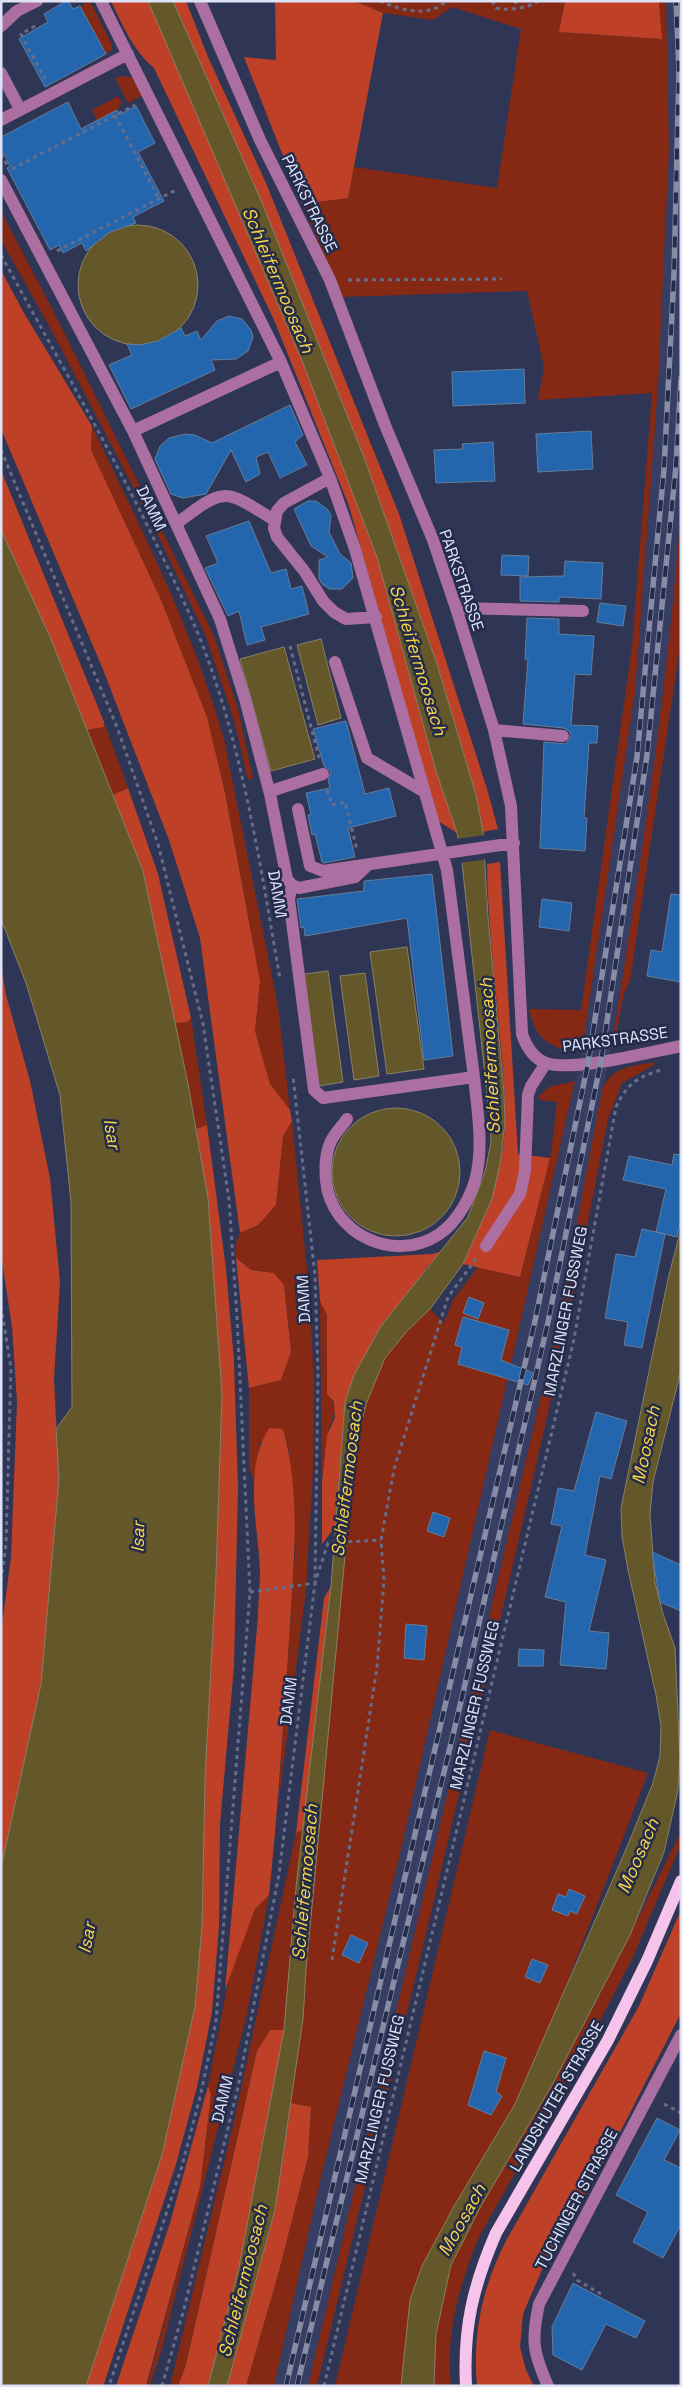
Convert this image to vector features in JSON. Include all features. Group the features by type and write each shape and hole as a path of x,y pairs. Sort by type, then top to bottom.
{"main road":[{"name":"LANDSHUTER STRASSE","path":"466,2386 464,2358 472,2294 490,2248 535,2165 608,2040 647,1961 681,1881"}],"street":[{"path":"1,26 17,11 37,1"},
{"path":"101,1 281,362 330,478 376,617 446,870 474,1077 480,1149 477,1173 468,1198 455,1219 438,1235 414,1245 383,1245 359,1236 340,1218 327,1196 324,1164 332,1140 347,1119"},
{"name":"PARKSTRASSE","path":"200,1 260,140 330,280 385,425 433,540 456,608 494,730 510,806 514,843 522,1034 526,1046 535,1056 546,1063 559,1065 588,1063 681,1046"},
{"path":"1,120 128,54"},
{"path":"1,73 20,109"},
{"path":"1,180 133,431 220,619 245,699 270,794 287,879 292,885 299,888 355,877 365,864"},
{"path":"133,431 281,362"},
{"path":"330,478 284,503 274,520 277,537 305,572 322,601 346,619 376,617"},
{"path":"176,524 203,503 216,496 226,495 248,504 274,520"},
{"path":"456,608 583,611"},
{"path":"335,662 367,758 423,791"},
{"path":"494,730 563,736"},
{"path":"270,794 272,791 323,774"},
{"path":"298,809 310,866 323,871 514,843"},
{"path":"292,885 289,899 314,1090 317,1095 322,1098 330,1098 474,1077"},
{"path":"486,1246 520,1194 525,1171 528,1095 531,1086 546,1063"},
{"name":"TUCHINGER STRASSE","path":"548,2386 535,2356 533,2334 539,2304 681,2035"}],"path":[{"path":"380,1 410,10 425,11 439,9 446,1"},
{"path":"492,1 496,8 503,10 520,6 532,6 538,1"},
{"path":"514,1 520,6"},
{"path":"35,26 21,34 49,86"},
{"path":"8,167 10,170 128,108"},
{"path":"115,115 159,199"},
{"path":"61,249 170,193"},
{"name":"DAMM","path":"1,256 125,480 180,592 211,668 236,750 281,981"},
{"path":"330,280 502,279"},
{"path":"1,450 120,736 158,844 203,1024 229,1200 237,1316 250,1592 216,2021 201,2093 182,2166 109,2386"},
{"path":"290,646 323,774"},
{"path":"327,788 332,805 345,802 365,864"},
{"name":"MARZLINGER FUSSWEG","path":"324,2386 574,1339 616,1107 623,1091 640,1077 673,1066"},
{"name":"DAMM","path":"162,2386 184,2308 238,2087 275,1894 315,1583 318,1374 315,1275 292,1069"},
{"path":"332,1960 377,1667 384,1580 381,1540 394,1469 448,1297 486,1246"},
{"path":"1,1306 11,1368 6,1544 1,1582"},
{"path":"250,1592 315,1583 328,1543 381,1540"},
{"path":"662,2102 681,2113"},
{"path":"577,2280 600,2294"}],"shaded area":[{"path":"90,1 112,45 112,50 106,54 80,6"},
{"path":"111,1 148,1 301,358 377,557 436,771 457,833 438,821 349,506 274,320 154,68 134,45"},
{"path":"173,1 186,1 208,57 266,183 399,514 498,829 483,832 476,795 437,664 364,457 263,205"},
{"path":"275,1 354,1 383,13 348,198 302,204 244,57 276,60"},
{"path":"354,1 565,1 559,32 662,39 659,1 666,1 669,148 658,387 635,692 582,1051 561,1049 546,1041 535,1028 529,1009 581,1010 632,646 652,393 538,400 544,367 527,291 342,297 302,204 348,198 354,167 497,188 521,29 452,7 433,20 383,13"},
{"path":"565,1 659,1 662,39 559,32"},
{"path":"666,1 681,1 681,508 676,577 652,791 613,1038 557,1328 308,2386 274,2386 322,2173 398,1862 582,1051 635,692 658,387 669,148"},
{"path":"127,76 134,78 143,95 128,103 115,78"},
{"path":"118,96 122,103 117,110 97,121 92,110"},
{"path":"1,211 60,324 214,636 238,709 253,778 248,780 234,720 205,634 155,529 53,333 1,240"},
{"path":"1,270 24,313 92,426 91,450 161,600 207,717 225,793 260,981 255,1031 270,1084 290,1110 292,1121 283,1136 276,1205 258,1225 240,1233 200,938 169,840 102,667 1,429"},
{"path":"92,426 182,619 224,739 278,1006 290,1110 270,1084 255,1031 260,981 225,793 207,717 161,600 91,450"},
{"path":"1,470 104,722 104,727 87,730 51,639 1,530"},
{"path":"681,508 681,640 630,981 624,993 616,1036 613,1038 661,708"},
{"path":"104,722 128,788 113,795 87,730 104,727"},
{"path":"128,788 158,874 191,1018 187,1022 175,1023 143,871 113,795"},
{"path":"500,862 518,1154 550,1158 520,1277 463,1264 489,1203 500,1164 505,1130 504,1079 487,864"},
{"path":"1,965 6,995 30,1081 50,1178 60,1282 54,1379 59,1479 41,1684 1,1868 1,1632 11,1557 17,1402 12,1327 1,1254"},
{"path":"191,1018 207,1125 196,1129 175,1023 187,1022"},
{"path":"654,1062 654,1065 622,1083 608,1119 567,1329 432,1909 317,2386 308,2386 557,1328 602,1090 611,1076 617,1072"},
{"path":"575,1081 398,1862 322,2173 274,2386 246,2386 279,2271 308,2157 311,2107 291,2103 303,2019 355,1450 363,1414 379,1368 400,1338 430,1309 444,1323 453,1300 478,1267 520,1277 551,1153 557,1102 540,1100 538,1097 549,1087"},
{"path":"292,1121 310,1300 314,1384 313,1471 306,1590 278,1808 295,1553 289,1452 283,1429 260,1443 254,1481 249,1468 249,1388 281,1380 291,1352 284,1285 274,1273 251,1270 236,1258 235,1245 240,1233 258,1225 276,1205 283,1136"},
{"path":"207,1125 226,1269 234,1361 238,1488 234,1666 220,1824 219,1926 212,2012 197,2087 176,2164 104,2384 103,2386 86,2386 162,2155 195,2007 202,1926 205,1778 216,1575 222,1394 208,1198 196,1129"},
{"path":"443,1251 426,1268 345,1402 335,1527 322,1544 322,1481 327,1435 335,1418 334,1402 327,1394 327,1315 320,1301 317,1260 432,1254"},
{"path":"236,1258 251,1270 274,1273 284,1285 291,1352 281,1380 249,1388"},
{"path":"320,1301 327,1315 327,1394 332,1401 335,1411 326,1443 322,1481"},
{"path":"269,1428 283,1429 293,1481 295,1534 278,1800 269,1895 255,1909 225,1990 258,1617 260,1571 254,1479 256,1461 261,1444"},
{"path":"331,1586 303,1830 296,1833 324,1598"},
{"path":"490,1730 648,1773 556,2012 515,2104 453,2208 404,2353 401,2386 335,2386"},
{"path":"303,1830 284,2030 270,2030 257,2051 186,2365 178,2386 170,2386 235,2117 296,1833"},
{"path":"681,1832 681,1844 633,1957 589,2042 480,2235 460,2290 452,2328 450,2347 451,2386 434,2386 436,2334 451,2265 481,2206 552,2085"},
{"path":"269,1895 247,2014 161,2352 150,2386 147,2386 200,2187 211,2095 208,2086 230,1973 255,1909"},
{"path":"681,1910 681,2013 614,2144 544,2265 523,2314 520,2347 526,2370 534,2386 477,2386 476,2347 478,2328 491,2274 507,2239 639,2006"},
{"path":"270,2030 284,2030 239,2267 208,2386 178,2386 186,2365 257,2051"},
{"path":"208,2086 211,2095 200,2187 146,2386 116,2386 170,2223"},
{"path":"291,2103 311,2107 308,2157 279,2271 246,2386 227,2386 275,2210"}],"water":[{"name":"Schleifermoosach","path":"148,1 173,1 263,205 364,457 437,664 476,795 483,832 505,1123 500,1164 492,1199 463,1264 430,1309 407,1331 385,1358 366,1404 355,1450 303,2019 275,2210 227,2386 208,2386 239,2267 284,2030 296,1887 331,1586 345,1402 354,1375 381,1326 468,1217 485,1172 491,1142 462,863 457,833 436,771 377,557 301,358"},
{"path":"138,225 161,230 171,235 180,243 188,252 193,262 198,285 193,308 188,318 180,327 171,335 161,340 138,345 115,340 105,335 96,327 88,318 83,308 78,285 83,262 88,252 96,243 105,235 115,230"},
{"name":"Isar","path":"1,530 51,639 143,871 188,1084 208,1198 222,1394 216,1575 205,1778 202,1926 195,2007 162,2155 86,2386 1,2386 1,1868 41,1684 59,1479 56,1429 72,1407 71,1202 60,1095 26,983 1,919"},
{"path":"321,639 341,718 318,725 297,645"},
{"path":"284,647 315,759 271,771 240,659"},
{"path":"407,947 424,1069 387,1074 370,952"},
{"path":"328,971 343,1082 319,1086 304,974"},
{"path":"365,973 379,1076 354,1080 340,976"},
{"path":"396,1108 420,1113 432,1119 441,1127 449,1136 455,1148 460,1172 455,1196 449,1208 441,1217 432,1225 420,1231 396,1236 372,1231 360,1225 351,1217 343,1208 337,1196 332,1172 337,1148 343,1136 351,1127 360,1119 372,1113"},
{"name":"Moosach","path":"681,1229 681,1370 653,1482 650,1514 655,1582 663,1614 675,1648 680,1759 678,1790 664,1852 630,1935 552,2085 481,2206 451,2265 436,2334 434,2386 401,2386 410,2300 422,2266 453,2208 515,2104 627,1847 653,1783 660,1756 661,1726 656,1695 628,1570 622,1536 621,1508 668,1279"}],"pier":[{"path":"486,835 489,859 459,863 456,839"}],"building":[{"path":"68,1 73,9 80,6 106,54 45,87 19,39 48,22 44,14"},
{"path":"68,102 81,129 117,110 119,115 136,106 155,143 138,152 164,201 133,217 136,223 110,232 86,251 82,243 63,253 59,245 50,250 7,168 10,166 1,148 1,137"},
{"path":"229,316 242,319 251,330 253,337 248,351 236,359 211,360 215,370 131,409 109,365 132,355 127,344 140,345 158,341 181,328 185,336 197,331 201,340 217,321"},
{"path":"524,369 525,403 453,406 452,372"},
{"path":"290,405 303,435 295,442 307,465 280,478 268,452 256,457 260,474 246,482 231,450 206,494 183,498 171,494 155,459 160,446 169,438 185,434 195,435 212,443"},
{"path":"591,431 593,469 538,472 536,434"},
{"path":"493,442 495,481 436,483 434,450 463,449 462,444"},
{"path":"308,501 316,501 327,509 331,515 329,532 340,554 351,563 353,578 342,589 330,589 323,585 319,579 319,560 328,557 311,546 294,509"},
{"path":"249,521 271,573 286,569 291,589 302,586 309,614 261,627 265,640 247,645 239,611 228,616 205,568 218,563 206,536"},
{"path":"502,555 529,556 528,576 501,575"},
{"path":"565,561 603,563 601,599 559,597 559,602 520,601 520,577 564,576"},
{"path":"600,603 626,606 623,626 597,622"},
{"path":"527,618 559,619 559,634 594,636 591,675 575,674 571,725 598,726 597,743 589,743 584,818 587,818 585,851 540,848 544,742 566,744 571,736 570,732 564,728 523,724 528,659 525,659"},
{"path":"346,721 365,794 389,788 396,816 348,828 355,857 324,863 322,862 315,834 312,835 308,815 311,814 306,793 330,788 328,780 331,772 324,766 313,729"},
{"path":"432,874 453,1056 424,1060 407,918 305,936 304,927 301,928 297,899 364,891 364,881"},
{"path":"671,894 681,895 681,982 647,976 651,950 662,952"},
{"path":"542,899 572,903 569,931 539,927"},
{"path":"674,1154 681,1155 681,1219 677,1237 656,1232 666,1189 623,1180 629,1156 672,1165"},
{"path":"642,1229 665,1234 642,1348 624,1345 628,1322 605,1318 616,1254 635,1257"},
{"path":"469,1297 484,1303 478,1319 463,1313"},
{"path":"463,1317 509,1330 501,1360 533,1373 528,1385 458,1364 462,1347 455,1345"},
{"path":"596,1412 627,1421 611,1479 600,1476 585,1555 606,1560 589,1631 609,1633 606,1669 560,1665 566,1602 545,1597 562,1526 551,1524 558,1488 574,1491"},
{"path":"433,1512 450,1518 444,1537 427,1531"},
{"path":"652,1552 681,1565 681,1611 660,1602"},
{"path":"406,1624 427,1626 424,1660 404,1658"},
{"path":"519,1649 544,1650 543,1666 518,1666"},
{"path":"569,1889 585,1896 577,1914 570,1911 568,1916 552,1910 558,1894 566,1897"},
{"path":"351,1935 368,1943 359,1963 342,1955"},
{"path":"532,1959 548,1965 540,1983 525,1977"},
{"path":"484,2051 506,2058 496,2092 502,2096 491,2115 468,2105"},
{"path":"657,2118 680,2130 664,2160 681,2168 681,2224 663,2258 633,2242 648,2212 616,2195"},
{"path":"573,2283 645,2321 636,2338 606,2324 582,2370 553,2355 552,2327"}],"railway":[{"path":"286,2386 535,1321 588,1063 637,757 664,469 674,275 679,71 676,1"},
{"path":"297,2386 463,1693 548,1322 601,1061 647,755 676,466 681,378"}]}
